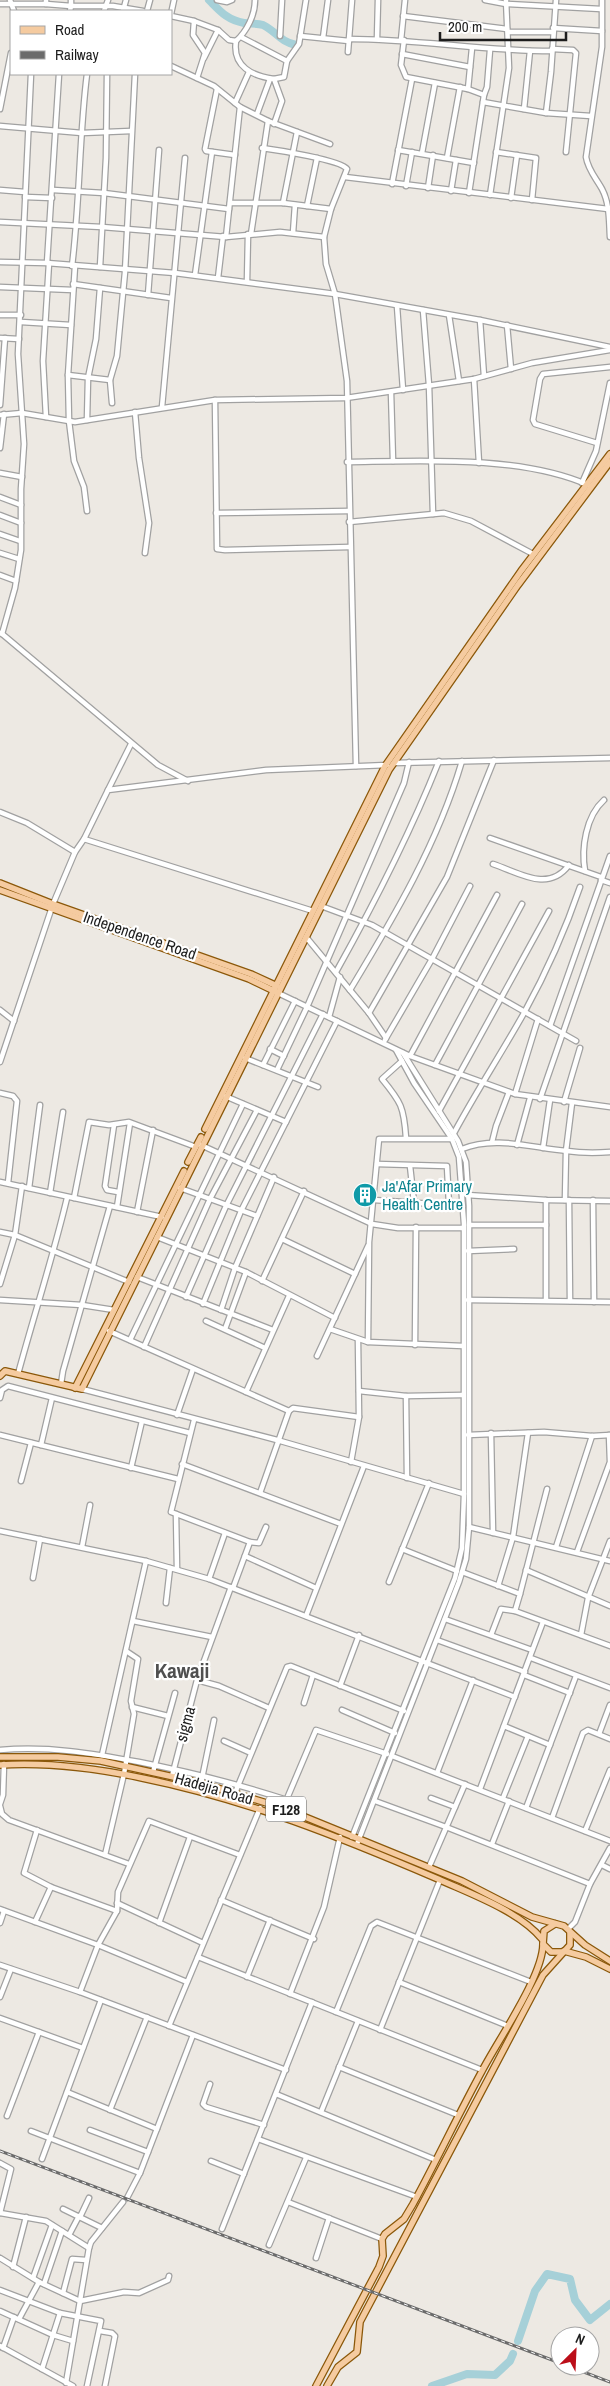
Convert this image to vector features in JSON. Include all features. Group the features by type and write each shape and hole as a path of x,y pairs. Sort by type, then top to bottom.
{"main road":[{"path":"75,1388 114,1310 180,1188 199,1146 245,1058 276,989 306,937 385,766 610,454"},
{"path":"0,1376 3,1370 82,1389 313,911 393,763 533,554 587,485 610,462"},
{"name":"Independence Road","path":"0,883 52,907"},
{"name":"Independence Road","path":"0,890 251,974 276,989"},
{"name":"Hadejia Road","path":"0,1757 58,1756 126,1763 152,1772 235,1793 283,1808 353,1835 429,1867 532,1917 555,1924"},
{"name":"Hadejia Road","path":"2,1764 74,1766 124,1774 178,1785 260,1808 340,1837 458,1887 526,1923 543,1942"},
{"path":"316,2386 382,2261 382,2239 389,2229 404,2219 417,2197 458,2115 531,1982 542,1959 543,1942 547,1928 555,1924"},
{"name":"F128","path":"555,1924 569,1930 592,1951 610,1961"},
{"path":"326,2386 338,2367 357,2352 360,2322 536,1987 548,1967 572,1940 569,1930"},
{"name":"F128","path":"543,1942 551,1952 580,1955 610,1968"},
{"path":"366,2292 374,2296"}],"street":[{"path":"105,9 108,0"},
{"path":"0,4 11,2 71,3 124,10 126,0"},
{"path":"217,0 229,1"},
{"path":"255,0 255,11 241,36 236,41 235,55 242,66 254,75 272,79 284,76"},
{"path":"280,36 282,0"},
{"path":"278,88 284,76 287,61 299,44 306,0"},
{"path":"323,38 328,0"},
{"path":"348,52 352,0"},
{"path":"377,39 378,0"},
{"path":"405,0 402,40 403,73 412,79 460,87 482,92 484,95"},
{"path":"485,0 573,3 601,9"},
{"path":"602,0 602,47 586,157 588,167 603,191 608,209 610,237"},
{"path":"490,196 510,51 506,2"},
{"path":"546,113 552,30 556,3"},
{"path":"172,15 218,30 228,40 236,41"},
{"path":"404,16 508,31 602,31"},
{"path":"194,21 193,35 205,53 204,58"},
{"path":"196,78 218,30"},
{"path":"241,36 287,61"},
{"path":"300,36 349,40 402,40 490,50 575,51 566,152"},
{"path":"468,89 472,48"},
{"path":"469,193 484,95 487,87 490,50"},
{"path":"524,109 530,51"},
{"path":"402,54 470,67"},
{"path":"0,109 10,58"},
{"path":"172,66 217,89 240,107 257,114 268,122 330,144"},
{"path":"234,103 249,72"},
{"path":"31,75 18,370 24,444 21,523 16,581 1,633 158,766 188,781"},
{"path":"46,417 43,361 47,325 48,263 59,75"},
{"path":"87,75 73,266 74,284 68,375 69,422 74,461 84,487 87,510"},
{"path":"100,267 104,193 106,75"},
{"path":"112,403 110,380 117,356 123,292 134,75"},
{"path":"272,79 278,88 282,101 274,124"},
{"path":"257,114 272,79"},
{"path":"392,184 412,79"},
{"path":"422,153 435,83"},
{"path":"447,158 460,87"},
{"path":"217,89 205,149 212,152 235,155"},
{"path":"483,102 546,113 591,116"},
{"path":"218,278 230,203 240,107"},
{"path":"247,282 250,234 262,148 268,122"},
{"path":"0,126 29,130 82,133 131,131"},
{"path":"283,203 296,132"},
{"path":"262,148 316,158 345,166 347,169 331,208 324,237 326,264 335,294 347,380 347,462 356,766"},
{"path":"148,295 151,232 159,150"},
{"path":"398,150 474,163"},
{"path":"195,275 212,152"},
{"path":"406,186 412,152"},
{"path":"496,152 534,157 538,160 532,200"},
{"path":"428,188 433,155"},
{"path":"511,198 517,155"},
{"path":"162,407 185,158"},
{"path":"307,206 316,158"},
{"path":"451,191 456,160"},
{"path":"345,177 406,186 608,209"},
{"path":"0,190 52,198"},
{"path":"53,190 104,193 229,209"},
{"path":"230,203 283,203 331,208"},
{"path":"293,233 295,205"},
{"path":"0,222 127,228 151,232 201,235 225,236 293,233 324,237"},
{"path":"0,262 124,268 195,275 335,294 507,325 610,349"},
{"path":"74,284 171,298"},
{"path":"0,287 73,290"},
{"path":"87,420 88,378 96,339 100,288"},
{"path":"397,306 403,390"},
{"path":"423,310 429,385 433,514"},
{"path":"0,315 21,315"},
{"path":"449,315 459,381"},
{"path":"480,320 484,376"},
{"path":"20,322 71,325"},
{"path":"507,325 511,369"},
{"path":"0,406 2,338 19,339"},
{"path":"0,448 2,415 22,413 69,422 216,400 346,398 474,379 511,369 610,349"},
{"path":"598,443 535,424 533,422 534,412 540,379 543,374 610,367"},
{"path":"68,375 110,380"},
{"path":"474,379 479,463"},
{"path":"347,462 479,463 523,468 587,485 610,383"},
{"path":"391,392 393,461"},
{"path":"216,400 216,546 220,550 350,547"},
{"path":"135,412 139,458 149,524 145,553"},
{"path":"0,474 22,477"},
{"path":"0,497 21,505"},
{"path":"216,513 349,510"},
{"path":"349,522 451,514 471,521 533,554"},
{"path":"0,516 21,523"},
{"path":"0,534 20,541"},
{"path":"0,553 19,560"},
{"path":"0,575 16,581"},
{"path":"0,1059 52,907 75,852 84,839 131,744"},
{"path":"108,790 266,770 385,766 393,763 409,762 610,758"},
{"path":"369,1013 447,877 494,760"},
{"path":"350,990 385,932 424,860 452,796 462,761"},
{"path":"277,1070 307,1007 404,783 409,762"},
{"path":"336,972 364,922 425,797 439,762"},
{"path":"585,871 583,851 592,814 595,808 604,800"},
{"path":"0,812 27,823 75,852"},
{"path":"490,838 585,871 610,883"},
{"path":"84,839 313,911"},
{"path":"550,1026 610,856"},
{"path":"493,864 534,878 550,880 559,876 568,865"},
{"path":"384,1044 432,959 470,886"},
{"path":"454,1132 525,1012 563,936 580,887"},
{"path":"410,1056 497,895"},
{"path":"540,1099 610,897"},
{"path":"435,1065 522,904"},
{"path":"321,906 385,932 576,1040"},
{"path":"439,1111 550,911"},
{"path":"306,937 369,1013 386,1038"},
{"path":"329,1017 340,977"},
{"path":"276,989 307,1007 402,1053 458,1074 530,1098 610,1107"},
{"path":"263,1064 296,1001"},
{"path":"0,1010 14,1021"},
{"path":"186,1297 226,1206 293,1076 322,1014"},
{"path":"492,1142 496,1126 512,1093 538,1019"},
{"path":"203,1304 241,1211 338,1021"},
{"path":"564,1102 580,1048"},
{"path":"270,1049 284,1056"},
{"path":"357,1844 375,1802 395,1733 437,1640 460,1571 469,1527 468,1435 463,1346 464,1228 459,1157 452,1139 414,1084 396,1050"},
{"path":"351,1842 389,1755 460,1571 462,1548 464,1494 462,1394 468,1300 469,1225 466,1162 454,1132 402,1053"},
{"path":"245,1058 318,1087"},
{"path":"402,1062 382,1079 393,1092 404,1111 406,1138"},
{"path":"0,1093 13,1096 17,1101 8,1183"},
{"path":"225,1096 286,1122"},
{"path":"517,1145 530,1098"},
{"path":"543,1148 550,1100"},
{"path":"570,1301 566,1151 572,1103"},
{"path":"29,1188 40,1104"},
{"path":"130,1340 198,1194 243,1104"},
{"path":"144,1347 210,1199 257,1110"},
{"path":"50,1194 63,1112"},
{"path":"74,1198 87,1124 91,1121 114,1125 130,1123 219,1152 304,1191 317,1200 372,1224 389,1227 464,1228"},
{"path":"117,1207 130,1123"},
{"path":"114,1125 105,1186 107,1190 118,1192"},
{"path":"138,1212 153,1130"},
{"path":"368,1342 369,1242 380,1139 452,1139"},
{"path":"462,1149 473,1144 492,1142 566,1151 610,1152"},
{"path":"376,1164 447,1166 449,1205"},
{"path":"410,1166 414,1202"},
{"path":"222,1310 235,1268 274,1177"},
{"path":"0,1182 67,1198 164,1217"},
{"path":"0,1284 15,1235 22,1186"},
{"path":"180,1188 257,1216"},
{"path":"262,1281 304,1191"},
{"path":"463,1195 546,1200 610,1201"},
{"path":"18,1374 37,1303 54,1252 67,1198"},
{"path":"374,1200 463,1206"},
{"path":"546,1200 546,1300"},
{"path":"593,1200 594,1302"},
{"path":"61,1384 63,1371 110,1206"},
{"path":"469,1225 546,1225"},
{"path":"415,1345 416,1227"},
{"path":"0,1232 15,1235 129,1282"},
{"path":"157,1237 246,1272 289,1296 335,1318"},
{"path":"282,1239 355,1274"},
{"path":"317,1356 369,1242"},
{"path":"468,1251 514,1249"},
{"path":"225,1329 246,1272"},
{"path":"138,1276 203,1304 273,1330"},
{"path":"246,1392 289,1296"},
{"path":"0,1300 82,1304 114,1310"},
{"path":"468,1300 610,1302"},
{"path":"206,1321 265,1348"},
{"path":"330,1329 368,1342 463,1346"},
{"path":"109,1331 289,1411 299,1407 359,1418"},
{"path":"351,1462 359,1418 358,1340"},
{"path":"177,1414 193,1369"},
{"path":"0,1398 2,1390 8,1386 190,1433"},
{"path":"82,1389 194,1420 277,1440 464,1494"},
{"path":"359,1391 406,1396 462,1394"},
{"path":"406,1396 407,1478"},
{"path":"41,1445 52,1398"},
{"path":"260,1493 277,1440 289,1411"},
{"path":"194,1420 170,1509 176,1514 250,1542 259,1543 266,1527"},
{"path":"131,1468 142,1421"},
{"path":"468,1435 528,1432 592,1436 610,1435 610,1462 577,1552"},
{"path":"498,1586 513,1537 528,1432"},
{"path":"491,1434 493,1532"},
{"path":"0,1435 178,1480"},
{"path":"556,1547 592,1436"},
{"path":"21,1481 31,1443"},
{"path":"182,1464 341,1524"},
{"path":"306,1616 364,1466"},
{"path":"389,1582 429,1484"},
{"path":"515,1611 546,1489"},
{"path":"82,1547 90,1505"},
{"path":"176,1514 177,1569"},
{"path":"469,1527 610,1561"},
{"path":"0,1531 82,1547 177,1569 426,1661 515,1697"},
{"path":"208,1579 225,1533"},
{"path":"34,1578 40,1539"},
{"path":"581,1635 588,1598 610,1541"},
{"name":"sigma","path":"172,1776 197,1680 250,1542"},
{"path":"402,1549 520,1594"},
{"path":"245,1556 316,1588"},
{"path":"101,1761 146,1561"},
{"path":"166,1603 170,1568"},
{"path":"526,1570 610,1606"},
{"path":"491,1634 501,1609 515,1611 610,1646"},
{"path":"444,1619 532,1650"},
{"path":"133,1621 212,1637"},
{"path":"480,1789 543,1622"},
{"path":"340,1686 359,1636"},
{"path":"437,1640 570,1693"},
{"path":"105,1855 124,1774 134,1714 132,1708 138,1659 126,1651"},
{"path":"530,1658 610,1688"},
{"path":"235,1793 286,1667 313,1675 404,1711"},
{"path":"304,1703 313,1675"},
{"path":"526,1808 576,1676"},
{"path":"197,1680 219,1686 269,1708"},
{"path":"436,1773 473,1680"},
{"path":"152,1772 175,1693"},
{"path":"598,1734 610,1705"},
{"path":"132,1708 168,1716"},
{"path":"342,1710 395,1733"},
{"path":"201,1783 214,1720"},
{"path":"504,1726 550,1744"},
{"path":"283,1808 316,1730 480,1789 610,1841"},
{"path":"552,1818 583,1733 588,1730 610,1739"},
{"path":"503,1798 528,1736"},
{"path":"224,1742 251,1752"},
{"path":"0,1750 64,1749 102,1754 126,1763 154,1765 202,1774 287,1800"},
{"path":"2,1764 3,1795 0,1805 5,1817 130,1864"},
{"path":"585,1832 610,1770"},
{"path":"429,1867 465,1784"},
{"path":"431,1798 455,1807"},
{"path":"492,1844 509,1801"},
{"path":"375,1802 446,1826 590,1884"},
{"path":"169,2026 260,1808"},
{"path":"80,1992 98,1945 117,1911 118,1892 149,1821 240,1855"},
{"path":"37,1830 24,1872 51,1887 117,1911"},
{"path":"159,1923 190,1837"},
{"path":"290,1994 314,1939 324,1907 340,1837"},
{"path":"569,1930 575,1922 590,1884 610,1848"},
{"path":"602,1865 610,1869"},
{"path":"380,2030 440,1880"},
{"path":"35,1922 51,1887"},
{"path":"222,1900 314,1939"},
{"path":"117,1903 204,1943"},
{"path":"0,1923 2,1910 98,1945 187,1982"},
{"path":"247,1977 270,1920"},
{"path":"336,2012 373,1923 377,1922 531,1982"},
{"path":"198,1957 482,2070"},
{"path":"0,1965 80,1992 286,2070"},
{"path":"0,1997 11,1969"},
{"path":"399,1982 508,2026"},
{"path":"42,2159 101,2000"},
{"path":"222,2229 312,2002"},
{"path":"110,2110 147,2017"},
{"path":"0,2018 83,2048"},
{"path":"321,2112 358,2021"},
{"path":"7,2116 39,2032"},
{"path":"127,2198 140,2174 193,2035"},
{"path":"339,2067 458,2115"},
{"path":"210,2084 203,2104 206,2108 264,2126"},
{"path":"67,2092 157,2129"},
{"path":"276,2094 436,2160"},
{"path":"90,2130 148,2152"},
{"path":"31,2131 140,2174"},
{"path":"258,2139 417,2197"},
{"path":"270,2245 306,2158"},
{"path":"211,2161 244,2174"},
{"path":"0,2163 11,2169 0,2213 26,2217 52,2225 89,2248"},
{"path":"69,2235 89,2198"},
{"path":"66,2383 89,2248 123,2202"},
{"path":"288,2202 382,2239"},
{"path":"63,2209 102,2228"},
{"path":"13,2267 26,2217"},
{"path":"316,2258 329,2218"},
{"path":"33,2278 52,2225"},
{"path":"62,2231 41,2283 17,2318 2,2347 73,2386"},
{"path":"43,2250 54,2254"},
{"path":"0,2258 41,2283 80,2301 124,2292 139,2293 168,2280 169,2276"},
{"path":"63,2293 72,2259 86,2260"},
{"path":"0,2290 60,2313 100,2320 102,2323 87,2386"},
{"path":"0,2311 53,2335 74,2341"},
{"path":"42,2369 60,2313"},
{"path":"100,2331 112,2333 115,2336 105,2386"}],"waterway":[{"path":"209,0 224,15 233,20 263,25 282,39 296,45"},
{"path":"518,2341 535,2291 547,2274 570,2279 575,2300 590,2320 610,2304"},
{"path":"432,2386 467,2374 495,2375 510,2361 513,2354"}],"railway":[{"path":"0,2151 550,2359"},
{"path":"594,2376 610,2382"}],"place":[{"name":"Ja'Afar Primary Health Centre","path":"365,1195"}],"district":[{"name":"Kawaji","path":"182,1670"}]}
